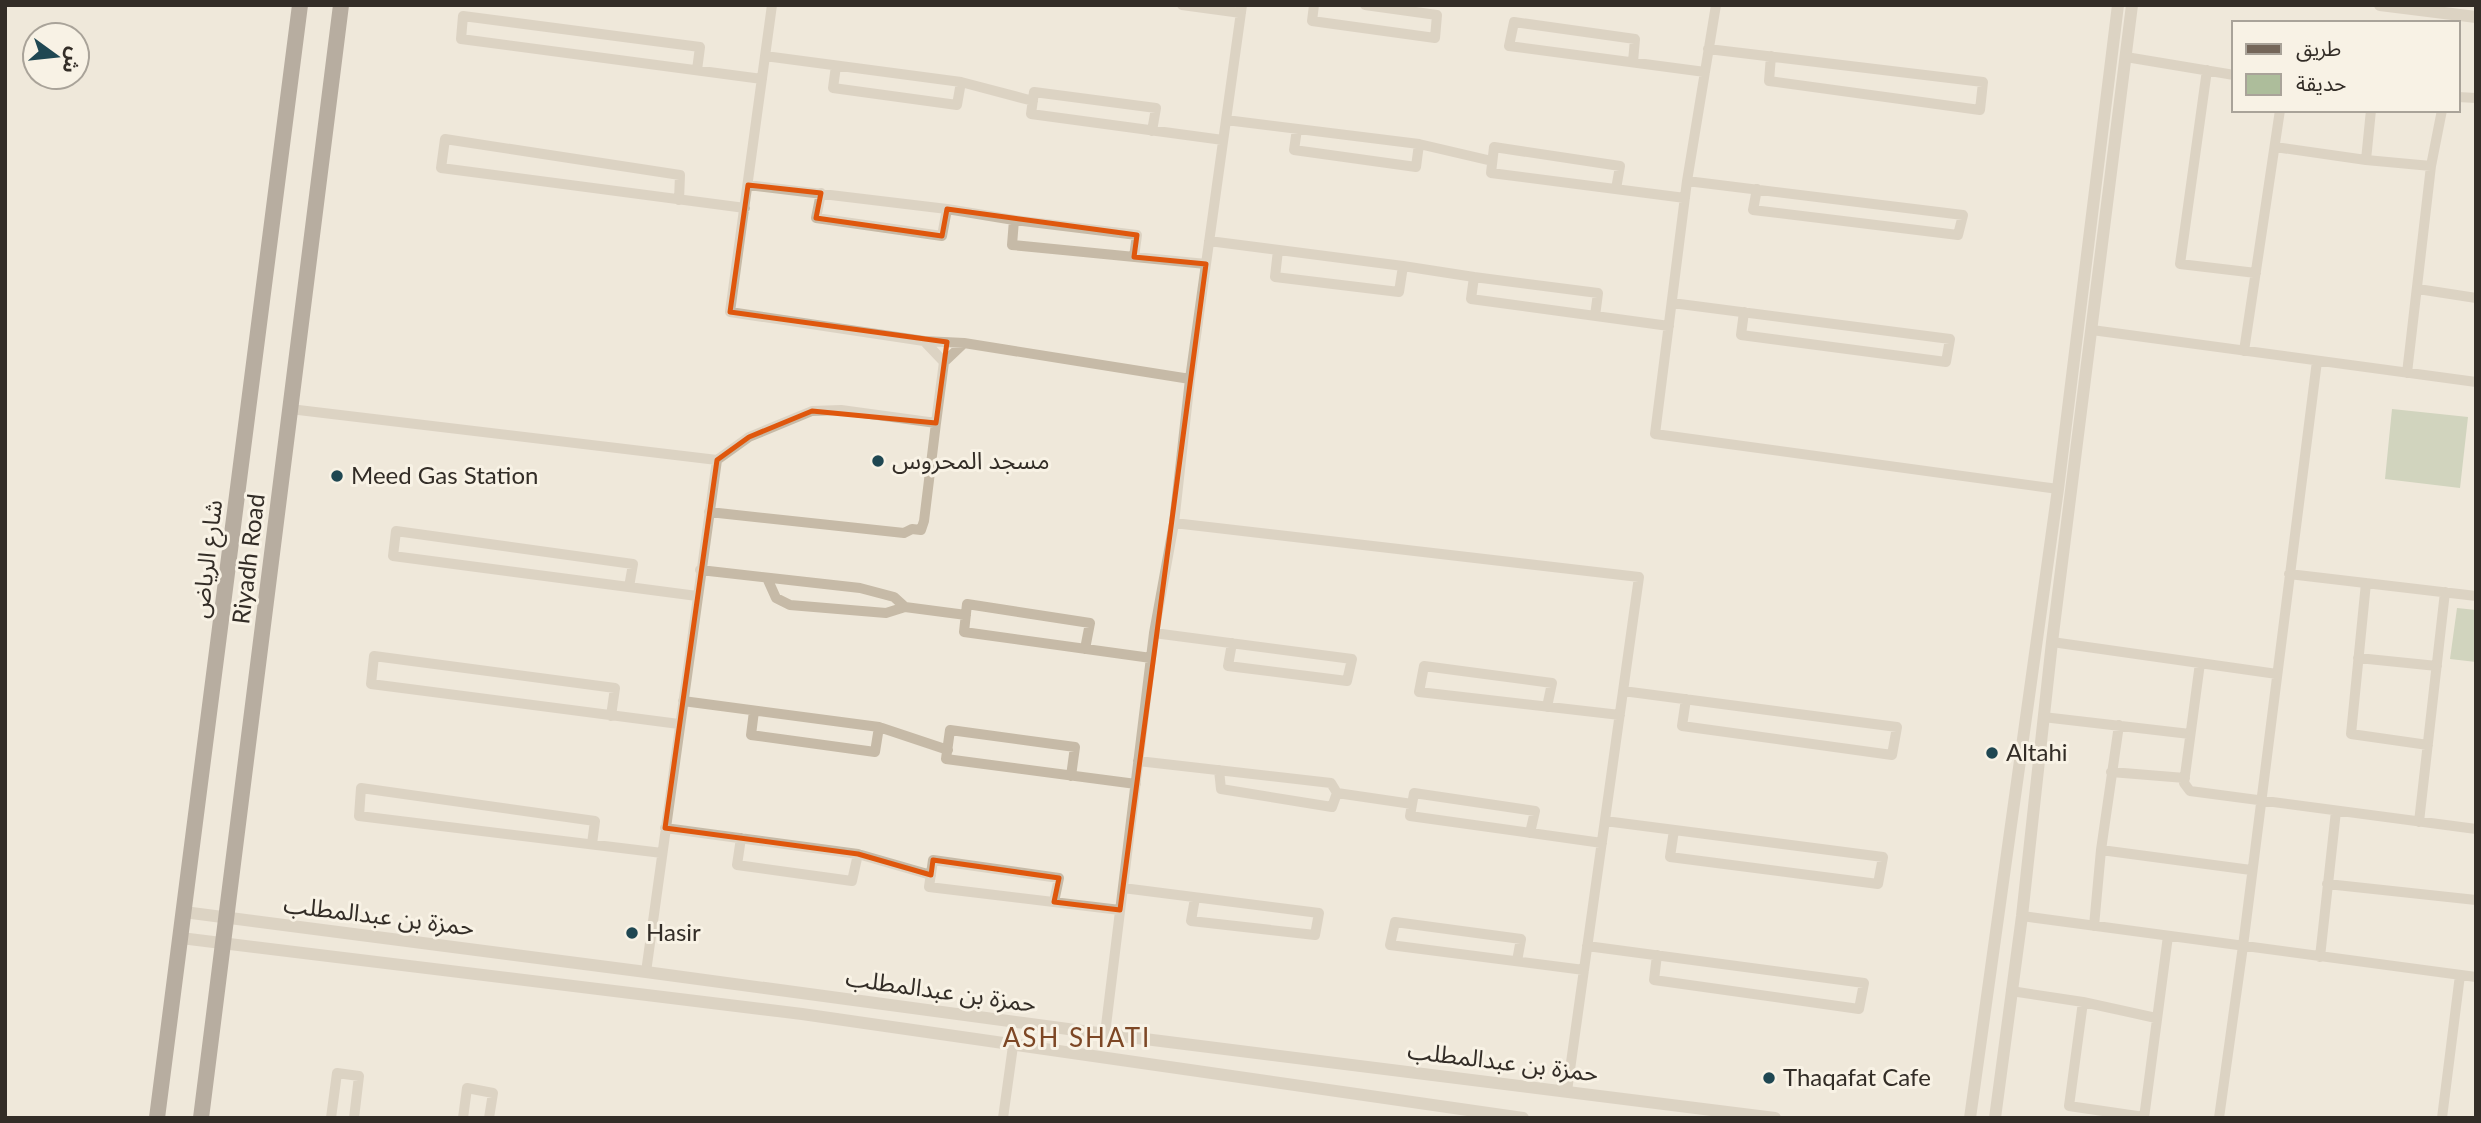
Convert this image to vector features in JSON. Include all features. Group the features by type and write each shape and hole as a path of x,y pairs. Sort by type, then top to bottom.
{"main road":[{"name":"شارع الرياض","path":"157,1118 300,5"},
{"name":"Riyadh Road","path":"201,1118 341,5"}],"street":[{"path":"772,5 730,312 924,341 964,343 1191,379"},
{"path":"1104,1034 1154,633 1174,523 1241,9 1182,5"},
{"path":"1314,5 1312,21 1435,38 1437,15 1365,5"},
{"path":"1716,5 1687,181 1655,435 2058,489"},
{"path":"1970,1118 2058,489 2118,5"},
{"path":"1995,1118 2022,916 2052,642 2132,5"},
{"path":"2380,5 2458,19 2476,17"},
{"path":"697,70 701,47 463,16 461,39 762,79"},
{"path":"1633,62 1635,39 1514,22 1508,46 1705,72"},
{"path":"1708,48 1983,82 1980,110 1769,81 1771,56"},
{"path":"765,57 961,82 1033,101"},
{"path":"2126,57 2232,75"},
{"path":"836,66 833,88 957,105 961,82"},
{"path":"2207,71 2180,264 2256,273"},
{"path":"1153,131 1156,108 1034,92 1031,114 1153,131 1223,140"},
{"path":"2244,351 2280,112"},
{"path":"2367,160 2371,112"},
{"path":"2407,373 2431,166 2442,112"},
{"path":"1226,120 1419,144 1493,161"},
{"path":"1297,129 1294,150 1416,167 1419,144"},
{"path":"679,200 680,174 445,139 441,168 679,200 745,208"},
{"path":"1616,189 1620,166 1494,147 1491,173 1685,198"},
{"path":"2275,147 2431,166"},
{"path":"1687,181 1757,189 1963,215 1958,235 1753,210 1757,189"},
{"path":"748,184 1137,235 1134,257"},
{"path":"821,194 816,218 942,236 947,209"},
{"path":"1014,220 1012,245 1206,264"},
{"path":"1209,242 1598,293 1595,316"},
{"path":"1278,250 1275,277 1399,292 1402,266"},
{"path":"1475,277 1471,299 1669,326"},
{"path":"2418,289 2476,298"},
{"path":"1672,303 1950,338 1946,362 1741,335 1744,313"},
{"path":"2092,330 2476,382"},
{"path":"924,341 944,362"},
{"path":"709,512 904,533 921,530 944,362 964,343"},
{"path":"2219,1118 2317,361"},
{"path":"290,409 717,460 749,437 812,411 841,410 936,423"},
{"path":"646,972 717,460"},
{"path":"1174,523 1639,577 1567,1091"},
{"path":"629,587 633,564 396,531 393,556 697,596"},
{"path":"700,570 860,589 894,597 905,607"},
{"path":"2290,574 2476,596"},
{"path":"767,578 776,598 790,605 886,613 905,607 966,615"},
{"path":"2366,583 2351,734 2428,745"},
{"path":"2419,822 2445,592"},
{"path":"1085,649 1090,623 967,604 964,632 1085,649 1151,658"},
{"path":"1154,633 1231,643 1352,659 1347,681 1228,666 1231,643"},
{"path":"2052,642 2277,674"},
{"path":"611,716 615,688 374,656 371,684 611,716 679,724"},
{"path":"2358,657 2437,666"},
{"path":"2200,663 2185,778 2186,788 2190,791 2476,829"},
{"path":"1547,707 1552,683 1424,666 1419,692 1547,707 1620,715"},
{"path":"1623,691 1686,699 1898,727 1892,755 1682,726 1686,699"},
{"path":"682,701 879,727 947,750"},
{"path":"754,710 751,735 875,752 879,727"},
{"path":"2043,717 2190,734"},
{"path":"2094,926 2101,850 2119,725"},
{"path":"1071,776 1075,747 950,730 946,760 1071,776 1136,784"},
{"path":"1138,761 1331,783 1337,793"},
{"path":"1219,769 1222,789 1332,807 1337,793"},
{"path":"2111,772 2185,778"},
{"path":"592,844 595,821 361,788 359,816 662,853"},
{"path":"1337,793 1412,804"},
{"path":"1530,833 1535,811 1414,793 1409,816 1530,833 1602,843"},
{"path":"2320,957 2336,811"},
{"path":"1605,821 1883,857 1878,884 1670,857 1674,830"},
{"path":"665,828 858,854 930,874"},
{"path":"741,838 737,864 852,881 858,854"},
{"path":"2101,850 2251,870"},
{"path":"1054,902 1059,878 933,860 929,887 1120,910"},
{"path":"2327,884 2476,900"},
{"path":"1123,888 1319,913 1315,935 1191,921 1195,898"},
{"name":"حمزة بن عبدالمطلب","path":"184,912 862,1003 1775,1118"},
{"path":"2022,916 2476,977"},
{"path":"1517,961 1521,939 1395,922 1390,945 1584,970"},
{"path":"2083,1002 2069,1107 2144,1117 2168,936"},
{"name":"حمزة بن عبدالمطلب","path":"181,938 802,1014 1523,1118"},
{"path":"1587,946 1657,955 1864,983 1859,1009 1654,980 1657,955"},
{"path":"2442,1118 2460,975"},
{"path":"2011,991 2083,1002 2156,1018"},
{"path":"802,1014 812,995"},
{"path":"852,1021 862,1003"},
{"path":"1003,1118 1013,1046"},
{"path":"331,1118 337,1073 359,1076 354,1118"},
{"path":"463,1118 467,1088 493,1093 489,1118"}],"highlighted area":[{"path":"748,185 821,193 816,218 942,236 947,209 1137,235 1134,257 1206,264 1120,910 1054,902 1059,878 933,860 931,875 858,854 665,828 717,460 749,437 812,411 936,423 947,342 730,312"}],"green space":[{"path":"2392,409 2468,417 2460,488 2385,479"},
{"path":"2457,608 2476,610 2476,662 2450,659"}],"place":[{"name":"مسجد المحروس","path":"878,461"},
{"name":"Meed Gas Station","path":"337,476"},
{"name":"Altahi","path":"1992,753"},
{"name":"Hasir","path":"632,933"},
{"name":"Thaqafat Cafe","path":"1769,1078"}],"district":[{"name":"ASH SHATI","path":"1077,1038"}]}
